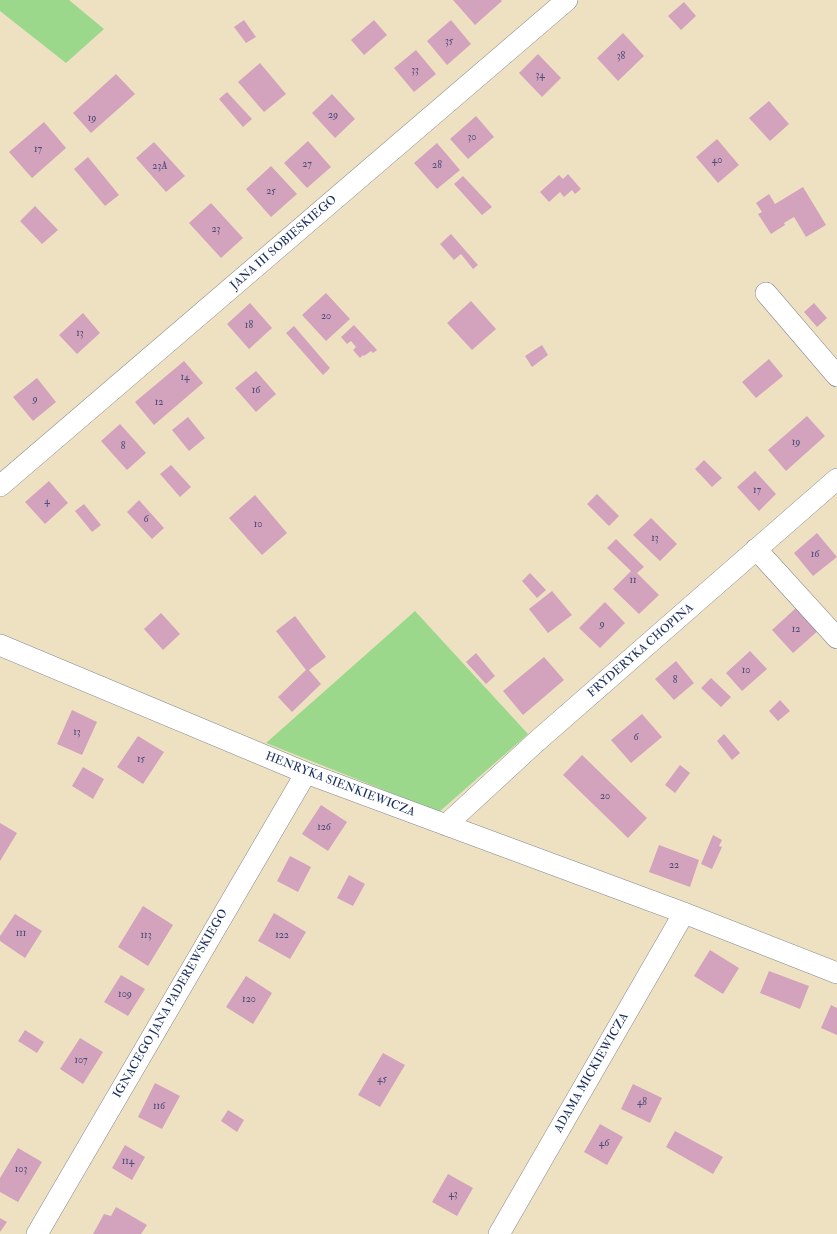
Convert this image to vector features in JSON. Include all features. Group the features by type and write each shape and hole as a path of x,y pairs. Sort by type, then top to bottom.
{"street":[{"name":"JANA III SOBIESKIEGO","path":"0,486 567,0"},
{"path":"766,293 837,376"},
{"name":"FRYDERYKA CHOPINA","path":"446,825 536,742 837,479"},
{"path":"756,549 837,638"},
{"name":"HENRYKA SIENKIEWICZA","path":"0,645 306,773 684,913 837,973"},
{"name":"IGNACEGO JANA PADEREWSKIEGO","path":"37,1234 306,773"},
{"name":"ADAMA MICKIEWICZA","path":"499,1234 684,913"}],"green space":[{"path":"0,0 69,0 104,29 66,63 0,11"},
{"path":"415,611 528,734 439,812 266,743"}],"building":[{"path":"453,0 501,0 502,1 475,25"},
{"path":"684,2 696,16 681,30 668,16"},
{"path":"244,20 256,37 246,43 234,27"},
{"path":"374,20 387,35 364,55 351,40"},
{"path":"451,20 471,44 447,65 427,41"},
{"path":"623,33 644,56 618,81 597,58"},
{"path":"416,50 436,74 414,92 394,68"},
{"path":"538,54 561,78 542,97 519,73"},
{"path":"260,63 286,94 264,112 238,82"},
{"path":"116,74 135,94 91,133 73,113"},
{"path":"227,92 252,119 243,127 219,99"},
{"path":"332,94 355,119 335,138 312,113"},
{"path":"769,101 789,124 770,141 749,118"},
{"path":"476,116 494,137 468,159 450,139"},
{"path":"44,122 66,148 32,178 9,152"},
{"path":"717,139 739,165 718,183 696,157"},
{"path":"308,141 331,167 307,188 284,163"},
{"path":"154,142 185,176 166,192 136,158"},
{"path":"437,143 460,170 437,189 414,163"},
{"path":"88,157 119,195 105,206 74,169"},
{"path":"271,166 297,194 271,217 246,189"},
{"path":"568,174 581,189 575,194 572,190 564,197 560,192 549,202 540,192 559,175 563,179"},
{"path":"463,176 492,207 482,215 454,184"},
{"path":"803,187 826,225 806,237 794,217 771,234 758,214 762,212 756,203 769,194 775,204"},
{"path":"211,203 243,238 221,258 189,223"},
{"path":"35,206 58,230 42,244 20,221"},
{"path":"451,234 478,265 473,269 461,254 454,260 440,244"},
{"path":"326,293 350,319 326,341 302,315"},
{"path":"471,301 496,329 472,350 447,323"},
{"path":"250,303 272,328 249,349 227,324"},
{"path":"814,303 827,318 817,327 804,312"},
{"path":"83,313 100,333 77,354 59,335"},
{"path":"354,325 377,350 373,353 371,351 360,358 353,350 356,347 351,341 347,344 341,337"},
{"path":"294,326 330,368 323,375 286,333"},
{"path":"542,345 548,355 532,367 525,356"},
{"path":"769,359 783,376 756,398 742,382"},
{"path":"184,361 203,383 154,425 135,402"},
{"path":"256,371 276,394 256,412 235,388"},
{"path":"37,378 56,402 33,421 13,397"},
{"path":"807,416 825,436 786,471 768,450"},
{"path":"188,417 205,438 189,451 172,430"},
{"path":"120,424 146,453 127,470 101,441"},
{"path":"704,460 722,478 712,487 695,469"},
{"path":"171,465 191,487 180,497 160,474"},
{"path":"755,471 776,494 759,511 737,487"},
{"path":"49,481 68,503 45,524 25,502"},
{"path":"597,494 619,516 609,526 587,504"},
{"path":"255,495 287,533 262,555 229,518"},
{"path":"139,500 164,528 152,539 127,512"},
{"path":"84,504 101,525 92,532 75,511"},
{"path":"651,518 677,544 660,561 633,535"},
{"path":"817,533 837,557 813,576 794,553"},
{"path":"616,539 644,567 637,573 659,595 639,614 613,589 631,571 607,548"},
{"path":"530,573 546,590 537,598 522,581"},
{"path":"552,591 572,615 548,633 529,609"},
{"path":"605,602 625,623 600,648 579,628"},
{"path":"798,606 820,629 793,653 772,630"},
{"path":"161,613 180,634 163,650 144,629"},
{"path":"295,616 326,657 309,670 321,684 292,712 278,697 306,670 276,631"},
{"path":"750,651 767,669 742,691 726,673"},
{"path":"476,653 495,676 486,684 466,662"},
{"path":"544,657 564,680 523,715 503,691"},
{"path":"676,661 694,683 674,700 655,679"},
{"path":"711,678 731,697 721,707 701,688"},
{"path":"780,700 790,711 778,721 769,711"},
{"path":"72,710 97,722 82,755 57,744"},
{"path":"642,714 662,737 631,763 611,740"},
{"path":"724,734 740,753 732,760 717,741"},
{"path":"138,736 164,752 143,784 117,767"},
{"path":"582,755 647,818 628,838 563,775"},
{"path":"680,765 690,773 675,793 665,785"},
{"path":"83,767 104,779 93,799 72,786"},
{"path":"321,805 347,822 328,851 302,834"},
{"path":"0,823 17,833 0,861"},
{"path":"713,835 722,840 719,846 722,847 712,869 701,864"},
{"path":"659,845 699,860 690,887 649,872"},
{"path":"290,856 311,867 298,892 277,881"},
{"path":"349,875 365,884 353,906 337,898"},
{"path":"143,906 173,925 148,966 118,947"},
{"path":"274,913 306,932 290,959 258,941"},
{"path":"15,914 42,931 25,958 0,941 0,936"},
{"path":"710,950 739,968 723,994 694,976"},
{"path":"769,971 809,986 800,1009 760,993"},
{"path":"121,975 145,989 128,1016 104,1002"},
{"path":"246,976 272,993 253,1024 226,1007"},
{"path":"831,1005 837,1008 837,1035 821,1028"},
{"path":"25,1030 44,1042 37,1053 18,1041"},
{"path":"80,1038 103,1052 83,1084 60,1069"},
{"path":"383,1053 405,1065 380,1107 358,1095"},
{"path":"155,1083 180,1096 162,1129 138,1117"},
{"path":"633,1084 662,1098 650,1123 621,1109"},
{"path":"228,1110 244,1120 237,1132 221,1121"},
{"path":"600,1124 623,1137 607,1165 584,1152"},
{"path":"675,1131 723,1157 713,1174 666,1147"},
{"path":"125,1145 145,1157 132,1180 112,1168"},
{"path":"18,1148 42,1162 18,1202 0,1192 0,1178"},
{"path":"448,1174 473,1188 457,1216 432,1202"},
{"path":"116,1207 147,1225 141,1234 93,1234 104,1214 111,1216"},
{"path":"0,1218 7,1222 0,1232"}]}
